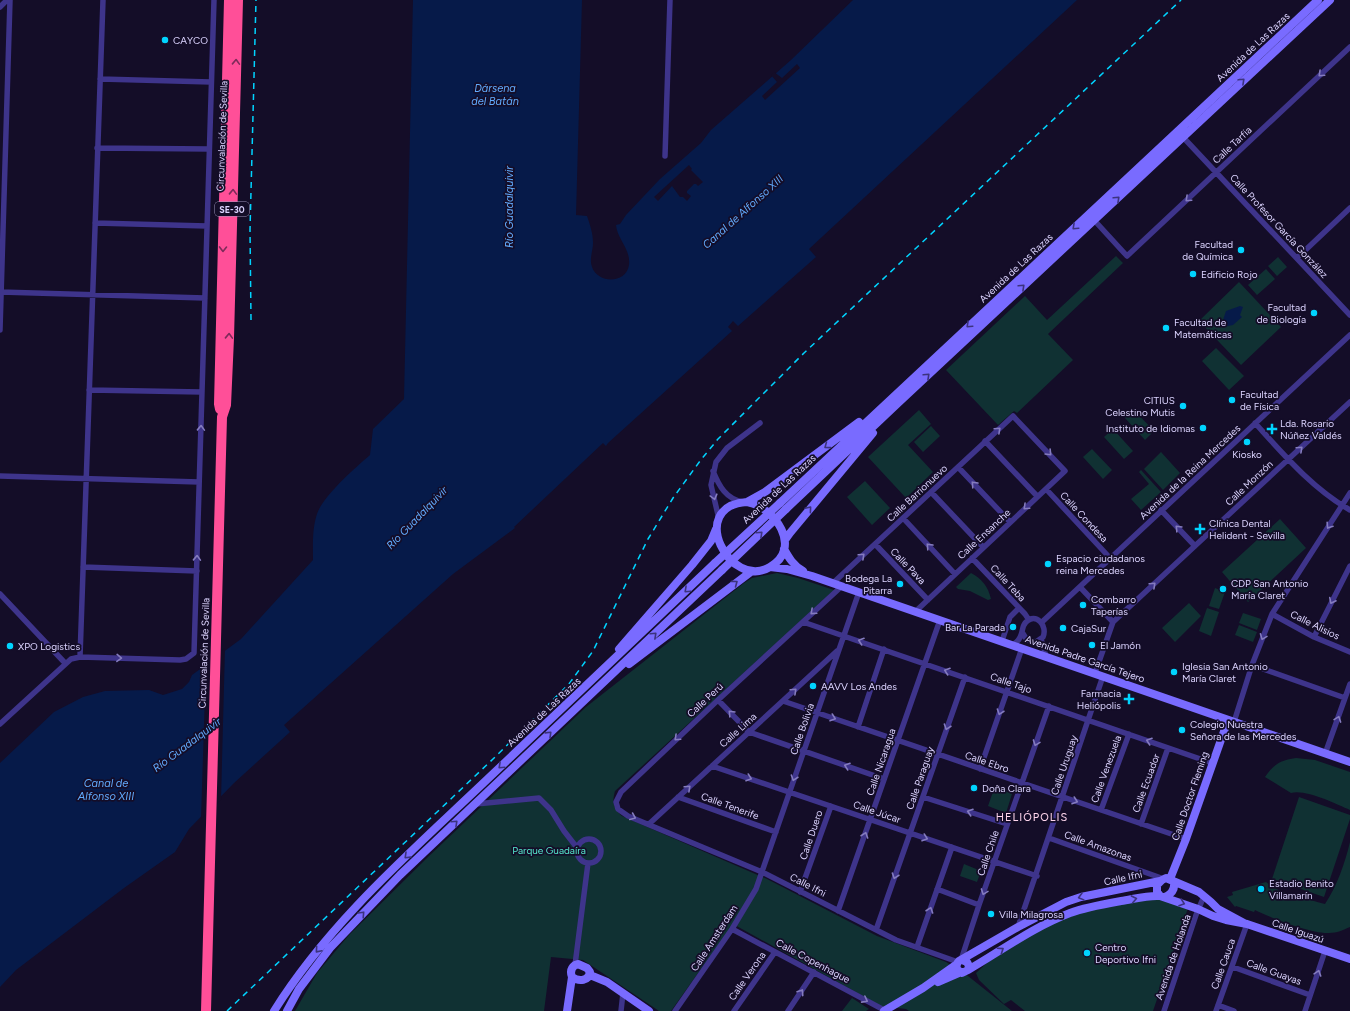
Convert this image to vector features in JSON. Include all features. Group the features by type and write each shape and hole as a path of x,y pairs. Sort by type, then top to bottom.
{"highway":[{"name":"Circunvalación de Sevilla","path":"206,1011 222,417 219,404 229,0"},
{"name":"Circunvalación de Sevilla","path":"222,417 226,405 238,0"}],"main road":[{"name":"Avenida de Las Razas","path":"287,1011 299,989 330,948 400,875 898,403 1094,220 1318,0"},
{"name":"Avenida de Las Razas","path":"274,1011 306,964 356,906 419,843 891,397 1330,0"},
{"path":"587,685 692,565 711,541 721,517 728,508 746,502 765,492 891,397"},
{"path":"785,540 898,403"},
{"path":"718,525 718,540 728,558 738,565 752,571 770,568 781,557 784,549 785,540 782,531 775,520 758,506 746,502"},
{"name":"Avenida Padre García Tejero","path":"784,549 795,566 812,576"},
{"name":"Avenida Padre García Tejero","path":"770,568 787,569 842,586 1350,762"},
{"path":"593,692 752,571"},
{"name":"Calle Doctor Fleming","path":"1167,880 1186,839 1212,763 1231,721"},
{"path":"923,988 964,971 993,956 1015,940 1069,913 1150,896 1163,896 1172,892 1174,887 1167,880 1157,888 1163,896"},
{"name":"Calle Iguazú","path":"1167,880 1190,888 1204,896 1218,909 1246,923 1349,960"},
{"name":"Calle Ifni","path":"960,962 1018,927 1066,902 1081,897 1167,880"},
{"name":"Calle Iguazú","path":"1163,896 1226,920 1246,923"},
{"path":"884,1011 923,988 960,962 968,963 969,966 964,971"},
{"path":"567,1011 572,977 571,970 578,964 586,968 590,972 590,975 607,982 649,1011"},
{"path":"572,977 579,980 586,979 590,975"}],"street":[{"path":"0,7 9,0"},
{"path":"0,330 9,0"},
{"path":"80,657 85,479 103,0"},
{"path":"0,724 71,659 80,657 180,660 186,659 194,653 214,0"},
{"path":"665,156 670,0"},
{"name":"Calle Tarfia","path":"1094,220 1127,256 1350,47"},
{"path":"100,78 212,82"},
{"name":"Calle Profesor García González","path":"1181,134 1350,315"},
{"path":"98,148 209,149"},
{"path":"1296,258 1350,208"},
{"path":"95,223 207,226"},
{"path":"0,292 205,298"},
{"name":"Avenida de la Reina Mercedes","path":"1042,622 1350,334"},
{"path":"89,390 202,392"},
{"name":"Calle Monzón","path":"1095,673 1113,622 1350,402"},
{"name":"Calle Barrionuevo","path":"833,583 1013,416 1065,471"},
{"path":"718,525 718,515 711,485 716,462 727,448 760,423"},
{"path":"1255,423 1289,460 1312,482 1350,510"},
{"path":"985,441 1037,496"},
{"path":"958,467 1010,522"},
{"path":"713,471 723,492 731,498 746,502"},
{"name":"Calle Ensanche","path":"916,611 1065,471"},
{"path":"0,476 199,482"},
{"name":"Calle Condesa","path":"1046,489 1110,558"},
{"path":"931,492 983,547"},
{"path":"1231,721 1272,614 1350,493"},
{"path":"1161,510 1195,546"},
{"path":"903,518 955,574"},
{"name":"Calle Pava","path":"875,544 928,600"},
{"name":"Calle Teba","path":"972,558 1029,620"},
{"path":"1314,637 1350,566"},
{"path":"83,567 197,572"},
{"name":"Calle Perú","path":"649,824 628,816 618,809 616,802 621,792 842,586"},
{"path":"1080,587 1113,622"},
{"name":"Calle Bolivia","path":"762,872 859,592"},
{"path":"0,594 65,663"},
{"path":"1002,641 1010,618 1019,608"},
{"name":"Calle Alisios","path":"1272,614 1314,637 1350,652"},
{"name":"Calle Nicaragua","path":"838,911 940,620"},
{"path":"1014,645 1022,632 1025,623 1029,620 1038,620 1042,622 1045,629 1045,633 1041,640 1036,642 1027,640 1022,632"},
{"name":"Calle Tajo","path":"803,622 1212,763"},
{"path":"1041,640 1046,656"},
{"path":"980,769 1022,648"},
{"path":"858,726 884,649"},
{"name":"Calle Lima","path":"649,824 839,650"},
{"path":"1252,665 1345,698"},
{"name":"Calle Uruguay","path":"1018,927 1037,876 1103,676"},
{"name":"Calle Paraguay","path":"876,930 965,677"},
{"path":"1325,754 1350,684"},
{"path":"718,700 749,732 884,779"},
{"name":"Calle Ebro","path":"783,701 1186,839"},
{"name":"Calle Chile","path":"960,962 1049,706"},
{"name":"Calle Venezuela","path":"1101,810 1129,734"},
{"name":"Calle Ecuador","path":"1141,824 1168,748"},
{"name":"Calle Júcar","path":"712,766 1037,876"},
{"name":"Calle Tenerife","path":"678,797 776,832"},
{"path":"923,797 1007,824"},
{"path":"476,804 539,798 551,810 564,832 578,848"},
{"name":"Calle Duero","path":"800,892 831,806"},
{"name":"Calle Ifni","path":"649,824 762,872 896,940 960,962"},
{"name":"Calle Amazonas","path":"1049,838 1167,880"},
{"path":"588,840 595,841 600,850 600,856 595,862 588,863 581,860 577,852 578,848 581,842 588,840"},
{"path":"917,947 952,847"},
{"path":"575,965 588,863"},
{"name":"Calle Amsterdam","path":"676,1011 732,929 756,889 762,872"},
{"path":"937,889 979,905"},
{"name":"Avenida de Holanda","path":"1164,1011 1198,909 1204,896"},
{"name":"Calle Cauca","path":"1217,1008 1246,923"},
{"name":"Calle Copenhague","path":"732,929 884,1011"},
{"path":"1305,1011 1325,951"},
{"name":"Calle Verona","path":"734,1011 775,952"},
{"name":"Calle Guayas","path":"1232,967 1310,995"},
{"path":"788,1011 814,972"},
{"path":"621,1011 623,993"},
{"path":"1217,1008 1234,1011"}],"green space":[{"path":"1116,256 1123,263 1048,334 1073,360 1017,413 1014,411 998,425 946,370 1025,296 1047,320"},
{"path":"1278,257 1287,267 1277,276 1268,266"},
{"path":"1266,269 1275,279 1257,295 1248,285"},
{"path":"1239,282 1281,327 1241,365 1199,321"},
{"path":"1216,348 1244,376 1229,390 1202,361"},
{"path":"1133,409 1154,431 1145,440 1125,418"},
{"path":"919,410 931,424 908,445 933,472 906,498 868,457"},
{"path":"931,426 940,436 923,452 914,442"},
{"path":"1113,429 1133,451 1124,459 1104,437"},
{"path":"1092,449 1112,470 1103,479 1083,457"},
{"path":"1161,452 1180,473 1163,490 1144,469"},
{"path":"1141,470 1161,492 1141,510 1131,499 1149,484 1139,472"},
{"path":"865,481 890,508 872,525 847,497"},
{"path":"1280,519 1306,548 1248,602 1222,572"},
{"name":"Parque Guadaíra","path":"777,573 798,578 834,590 615,791 615,807 622,816 767,879 877,936 946,962 968,976 1012,1011 909,1011 906,1009 881,1006 733,924 671,1011 659,1011 583,960 551,957 544,1011 295,1011 317,973 349,935 429,856 586,707 744,583 752,578"},
{"path":"971,573 984,583 991,599 988,600 970,591 958,589 956,587"},
{"path":"1215,588 1225,592 1219,609 1209,606"},
{"path":"1189,603 1201,616 1175,642 1162,628"},
{"path":"1207,608 1219,612 1211,636 1199,631"},
{"path":"1243,613 1261,619 1257,630 1239,623"},
{"path":"1239,625 1257,632 1253,642 1235,635"},
{"path":"1296,758 1315,760 1350,772 1350,810 1313,795 1297,792 1291,793 1265,777 1278,763"},
{"path":"995,786 1012,794 1006,813 988,806"},
{"name":"Estadio Benito Villamarín","path":"1299,797 1350,815 1350,819 1324,897 1272,879"},
{"name":"Estadio Benito Villamarín","path":"1350,842 1350,927 1332,933 1312,931 1281,921 1255,910 1254,912 1236,906 1235,907 1227,897 1233,895 1232,892 1266,882 1278,890 1294,896 1325,904 1340,874"},
{"path":"964,864 981,871 977,882 960,876"},
{"name":"Centro Deportivo Ifni","path":"1153,898 1188,908 1153,1011 1025,1011 1011,1000 1004,1004 979,980 976,973 990,960 1017,942 1072,914"},
{"path":"852,998 869,1009 866,1011 842,1011"}],"water":[{"name":"Canal de Alfonso XIII","path":"413,0 582,0 576,215 587,216 593,239 591,261 595,273 600,277 612,280 623,276 629,265 628,254 616,225 620,224 626,215 660,179 701,143 711,130 791,60 853,0 1077,0 809,249 816,257 738,326 733,321 728,327 732,331 606,446 603,443 514,527 515,528 453,574 284,725 290,732 234,783 189,829 175,852 124,888 16,970 0,987 0,763 54,712 83,697 105,691 149,690 163,695 182,689 189,682 192,675 241,639 313,560 314,525 320,507 332,491 370,455 373,429 404,399"},
{"path":"1240,306 1243,307 1240,315 1242,317 1233,325 1223,327 1223,320 1226,311"}],"pier":[{"path":"797,64 800,68 765,100 762,96 777,82 771,75 774,72 782,78"},
{"path":"689,165 692,169 691,170 703,182 698,186 694,184 687,191 687,193 691,196 687,201 683,197 680,197 672,186 658,201 654,197"},
{"path":"225,648 221,800 201,819 206,662"}],"railway":[{"path":"251,320 250,230 256,0"},
{"path":"227,1011 493,759 569,684 593,651 648,539 673,498 718,439 804,353 1181,0"}],"place":[{"name":"CAYCO","path":"165,40"},
{"name":"Facultad de Química","path":"1241,250"},
{"name":"Edificio Rojo","path":"1193,274"},
{"name":"Facultad de Biología","path":"1314,313"},
{"name":"Facultad de Matemáticas","path":"1166,328"},
{"name":"Facultad de Física","path":"1232,400"},
{"name":"CITIUS Celestino Mutis","path":"1183,406"},
{"name":"Instituto de Idiomas","path":"1203,428"},
{"name":"Lda. Rosario Núñez Valdés","path":"1272,429"},
{"name":"Kiosko","path":"1247,442"},
{"name":"Clínica Dental Helident - Sevilla","path":"1200,529"},
{"name":"Espacio ciudadanos reina Mercedes","path":"1048,564"},
{"name":"Bodega La Pitarra","path":"900,584"},
{"name":"CDP San Antonio María Claret","path":"1223,589"},
{"name":"Combarro Taperías","path":"1083,605"},
{"name":"Bar La Parada","path":"1013,627"},
{"name":"CajaSur","path":"1063,628"},
{"name":"El Jamón","path":"1092,645"},
{"name":"XPO Logistics","path":"10,646"},
{"name":"Iglesia San Antonio María Claret","path":"1174,672"},
{"name":"AAVV Los Andes","path":"813,686"},
{"name":"Farmacia Heliópolis","path":"1129,699"},
{"name":"Colegio Nuestra Señora de las Mercedes","path":"1182,730"},
{"name":"Doña Clara","path":"974,788"},
{"name":"Estadio Benito Villamarín","path":"1261,889"},
{"name":"Villa Milagrosa","path":"991,914"},
{"name":"Centro Deportivo Ifni","path":"1087,953"}],"district":[{"name":"HELIÓPOLIS","path":"1032,817"}],"water label":[{"name":"Dársena del Batán","path":"495,94"},
{"name":"Río Guadalquivir","path":"509,207"},
{"name":"Río Guadalquivir","path":"417,518"},
{"name":"Río Guadalquivir","path":"187,745"}]}
